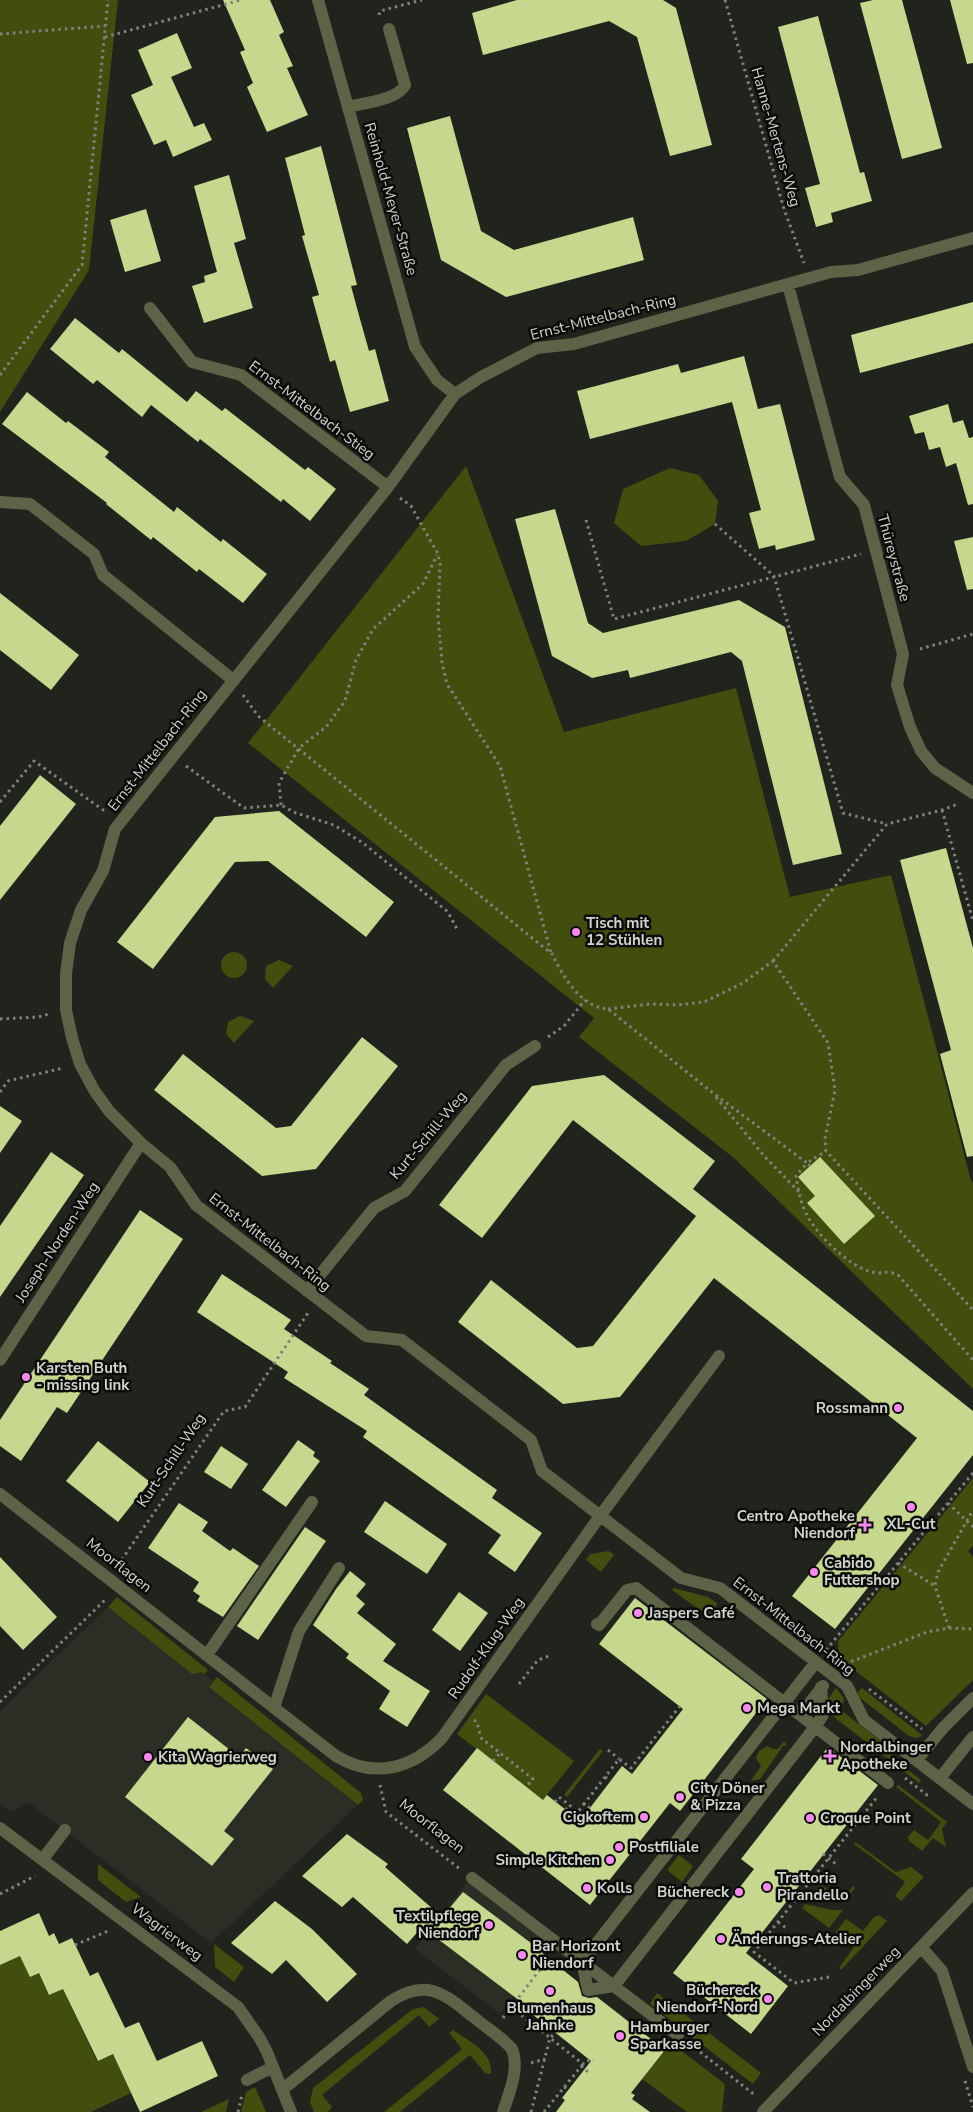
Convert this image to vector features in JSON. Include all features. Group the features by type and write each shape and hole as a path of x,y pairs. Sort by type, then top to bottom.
{"street":[{"name":"Reinhold-Meyer-Straße","path":"318,0 415,347 437,380 455,394"},
{"path":"348,107 393,96 402,90 405,85 389,29"},
{"name":"Ernst-Mittelbach-Ring","path":"973,238 858,270 831,272 574,344 537,348 481,377 455,394 388,487 172,755 115,829 103,871 81,910 70,943 66,974 66,1010 72,1038 80,1064 94,1090 109,1111 141,1143 170,1167 196,1205 366,1336 402,1340 531,1440 542,1471 681,1578 720,1588 848,1686 864,1720 973,1804"},
{"name":"Thüreystraße","path":"788,285 840,477 864,506 903,654 897,685 910,727 921,751 936,768 969,797"},
{"name":"Ernst-Mittelbach-Stieg","path":"150,308 192,362 241,375 388,487"},
{"path":"0,502 30,504 94,554 103,575 233,680"},
{"name":"Kurt-Schill-Weg","path":"307,1291 374,1208 405,1191 506,1065 535,1046"},
{"name":"Joseph-Norden-Weg","path":"0,1360 141,1143"},
{"path":"600,1516 719,1356"},
{"name":"Moorflagen","path":"0,1494 336,1756 347,1763 377,1769"},
{"path":"207,1655 312,1502"},
{"name":"Rudolf-Klug-Weg","path":"377,1769 391,1768 408,1762 434,1746 442,1738 600,1516"},
{"path":"274,1708 299,1631 339,1568"},
{"path":"597,1624 599,1625 613,1616 627,1590 636,1588 888,1783"},
{"path":"582,1962 816,1662"},
{"path":"809,1704 832,1674"},
{"path":"582,1962 588,1990 614,1986 815,1727 823,1715 821,1688"},
{"path":"917,1760 934,1738 973,1698"},
{"path":"940,1778 973,1737"},
{"name":"Wagrierweg","path":"0,1828 238,2007 259,2036 291,2112"},
{"path":"45,1861 64,1830"},
{"path":"472,1878 678,2035"},
{"name":"Nordalbingerweg","path":"766,2109 973,1894"},
{"path":"921,1947 942,1971 973,2067"},
{"path":"282,2090 391,2001 414,1990 424,1989 440,1992 512,2049 516,2060 514,2073 502,2112"},
{"path":"247,2080 273,2067"}],"path":[{"path":"0,375 82,265 108,0"},
{"path":"104,37 241,0"},
{"name":"Hanne-Mertens-Weg","path":"725,0 784,209 810,278"},
{"path":"0,34 106,26"},
{"path":"388,487 411,506 438,554 440,564 438,617 442,662 447,684 500,766 552,954 564,980 585,1000 600,1008 608,1009 650,1004 678,1005 704,1002 743,983 773,961 887,824"},
{"path":"586,520 614,619 876,550"},
{"path":"715,524 774,576 844,813 887,824 942,810 969,797"},
{"path":"281,805 279,783 299,748 326,727 345,701 356,660 373,629 423,584 438,554"},
{"path":"903,654 973,634"},
{"path":"233,680 258,716 552,954"},
{"path":"172,755 244,808 281,805 296,813 334,826 363,844 448,912 457,929"},
{"path":"0,802 34,761 120,822"},
{"path":"942,810 973,921"},
{"path":"773,961 828,1043 835,1090 825,1138 826,1151 973,1310"},
{"path":"535,1046 564,1026 585,1000"},
{"path":"608,1009 713,1093 809,1164"},
{"path":"0,1019 38,1017 66,1010"},
{"path":"0,1092 8,1081 80,1064"},
{"path":"713,1093 766,1157 799,1192"},
{"path":"826,1151 796,1176 807,1217 825,1240 854,1265 874,1273 889,1271 898,1275 973,1360"},
{"name":"Kurt-Schill-Weg","path":"0,1702 114,1582 224,1411 245,1407 306,1315 320,1301"},
{"path":"816,1662 973,1473"},
{"path":"948,1503 973,1527"},
{"path":"949,1628 935,1586 938,1572 973,1510"},
{"path":"898,1562 935,1586"},
{"path":"832,1674 854,1660 927,1632 949,1628 973,1629"},
{"path":"519,1684 538,1660 549,1656"},
{"path":"864,1685 934,1738"},
{"path":"608,1750 631,1768 662,1732 680,1706"},
{"path":"473,1719 477,1722 481,1738 533,1779 526,1787"},
{"path":"493,1761 500,1753"},
{"path":"578,1812 619,1759"},
{"name":"Moorflagen","path":"377,1769 386,1812 472,1878"},
{"path":"605,1777 610,1781"},
{"path":"829,1977 794,1983 754,1952 888,1783"},
{"path":"555,1802 559,1797 578,1812 580,1821"},
{"path":"584,1804 590,1808"},
{"path":"566,1810 569,1805"},
{"path":"823,1854 836,1864"},
{"path":"0,1894 32,1879 45,1861"},
{"path":"75,1945 127,1922"},
{"path":"778,1922 786,1928"},
{"path":"761,1934 766,1938"},
{"path":"492,2032 545,1963"},
{"path":"511,2007 588,2072"},
{"path":"536,2027 541,2022"},
{"path":"531,2112 550,2038 555,2033"},
{"path":"678,2035 766,2109"},
{"path":"544,2112 585,2061 594,2060"},
{"path":"564,2087 569,2090"}],"shaded area":[{"name":"Kita Wagrierweg","path":"108,1607 192,1674 202,1672 214,1681 209,1687 358,1805 211,1943 29,1803 11,1812 0,1804 0,1711"},
{"path":"468,1881 553,1945 500,2014 415,1949"}],"green space":[{"path":"0,0 118,0 89,270 0,412"},
{"path":"466,466 564,732 736,688 790,897 891,875 971,1181 973,1182 973,1389 734,1158 579,1037 594,1018 248,743"},
{"path":"670,468 699,475 718,501 715,524 686,541 641,546 614,523 623,489"},
{"path":"234,952 243,956 247,965 243,974 234,978 225,974 221,965 225,956"},
{"path":"279,960 293,966 273,988 265,979 266,966"},
{"path":"240,1016 254,1021 234,1043 226,1034 228,1022"},
{"path":"973,1478 973,1546 968,1551 973,1557 973,1680 926,1726 839,1658 838,1641"},
{"path":"609,1551 614,1555 601,1572 586,1560 590,1554"},
{"path":"674,1588 708,1597 717,1603 713,1620 672,1590"},
{"path":"117,1597 208,1670 205,1674 202,1672 192,1674 108,1607"},
{"path":"217,1677 361,1793 363,1800 358,1805 209,1687"},
{"path":"836,1688 844,1698 842,1711 882,1742 899,1763 921,1780 919,1783 830,1714 826,1702"},
{"path":"862,1688 923,1736 916,1738 909,1736 859,1697 858,1692"},
{"path":"486,1694 574,1761 543,1800 457,1734"},
{"path":"784,1741 787,1745 783,1746 760,1779 751,1781 761,1766 756,1758 759,1751 767,1746 778,1749"},
{"path":"600,1749 603,1751 567,1797 564,1795"},
{"path":"898,1785 947,1822 942,1829 946,1847 933,1838 922,1851 909,1841 908,1837 914,1830 928,1840 941,1822 896,1787"},
{"path":"855,1842 896,1872 911,1867 924,1877 901,1901 895,1896 905,1882 854,1844"},
{"path":"679,1855 693,1866 682,1882 667,1870"},
{"path":"98,1864 141,1897 126,1902 98,1880"},
{"path":"820,1884 842,1900 831,1901 812,1895"},
{"path":"853,1886 855,1888 845,1898 842,1899"},
{"path":"805,1904 832,1910 843,1910 829,1928 802,1908"},
{"path":"879,1915 887,1921 841,1970 839,1968 854,1947 835,1933 846,1919 863,1931 874,1917"},
{"path":"214,1944 244,1967 234,1982 215,1967"},
{"path":"20,1956 39,1973 49,1995 63,1989 97,2061 113,2054 131,2093 91,2112 0,2112 0,1965"},
{"path":"657,1993 761,2073 753,2084 650,2004"},
{"path":"424,2007 439,2019 429,2027 419,2015 322,2095 332,2107 328,2112 314,2112 310,2102 313,2088 413,2009"},
{"path":"453,2030 473,2043 485,2054 489,2060 491,2074 485,2073 470,2055 400,2112 384,2112 462,2049 449,2033"},
{"path":"671,2043 725,2084 722,2112 687,2112 642,2079"},
{"path":"255,2087 266,2112 241,2112 246,2092"},
{"path":"229,2099 226,2112 201,2112"}],"building":[{"path":"223,0 270,0 284,32 279,35 293,66 287,68 308,115 267,132 247,87 253,83 240,52 245,50"},
{"path":"517,0 663,0 676,8 712,145 670,156 637,37 609,21 483,55 472,13"},
{"path":"873,0 902,0 942,148 902,159 860,3"},
{"path":"950,0 973,0 973,63 967,64"},
{"path":"818,16 860,173 864,172 872,201 831,213 833,222 816,227 805,188 820,184 778,27"},
{"path":"177,33 192,68 171,77 194,127 204,123 212,140 173,157 166,140 154,145 131,95 153,85 138,50"},
{"path":"450,116 481,231 514,250 633,217 644,260 506,297 441,260 407,128"},
{"path":"321,146 357,285 351,286 369,351 375,349 389,401 350,412 335,360 330,362 312,297 319,295 302,236 305,235 285,158"},
{"path":"229,175 246,239 234,243 253,308 204,323 192,286 205,282 204,276 217,272 194,186"},
{"path":"146,209 161,261 125,272 110,220"},
{"path":"973,302 973,343 860,373 851,335"},
{"path":"75,318 119,353 122,349 187,402 196,391 222,411 225,408 305,470 308,467 336,489 310,521 283,499 281,502 200,439 198,442 151,405 142,417 97,380 93,384 50,349"},
{"path":"744,356 758,409 780,404 815,540 776,550 775,545 759,549 749,513 761,510 732,402 590,439 577,391 678,364 681,373"},
{"path":"27,392 66,423 68,421 109,452 105,457 174,512 177,507 221,542 223,539 267,574 243,603 199,569 197,572 153,537 151,540 107,503 2,424"},
{"path":"948,404 953,423 963,420 969,438 973,437 973,504 968,505 956,463 946,467 940,447 929,450 924,432 915,434 909,416"},
{"path":"555,509 588,623 603,633 739,600 785,627 842,854 793,865 742,661 731,652 630,678 628,670 592,678 552,656 515,519"},
{"path":"973,537 973,589 967,590 954,541"},
{"path":"0,593 79,655 51,690 0,650"},
{"path":"40,775 76,804 0,900 0,826"},
{"path":"279,811 394,902 366,937 268,861 235,862 153,969 117,942 215,817"},
{"path":"946,848 973,948 973,1156 967,1157 940,1054 951,1050 900,860"},
{"path":"362,1037 398,1066 316,1169 262,1176 154,1090 183,1054 276,1128 291,1126"},
{"path":"604,1075 715,1161 693,1189 973,1411 973,1455 835,1629 792,1596 917,1438 714,1278 620,1397 563,1404 458,1322 491,1280 577,1348 593,1346 696,1216 573,1120 482,1238 439,1205 532,1086"},
{"path":"0,1106 22,1121 0,1153"},
{"path":"51,1152 84,1175 0,1297 0,1226"},
{"path":"820,1157 875,1216 844,1244 807,1203 815,1196 798,1177"},
{"path":"140,1210 183,1239 67,1413 57,1407 21,1461 0,1446 0,1420"},
{"path":"222,1274 291,1320 284,1329 332,1361 330,1363 369,1389 364,1395 497,1490 492,1498 542,1533 515,1572 488,1553 501,1535 363,1437 367,1431 284,1378 288,1372 197,1312"},
{"path":"298,1440 315,1452 313,1456 320,1461 286,1507 262,1490"},
{"path":"98,1441 150,1482 118,1522 66,1481"},
{"path":"221,1446 248,1464 231,1489 204,1472"},
{"path":"385,1501 447,1544 427,1574 364,1532"},
{"path":"179,1503 208,1522 202,1531 230,1551 233,1548 259,1566 223,1617 197,1601 200,1596 193,1591 199,1582 148,1548"},
{"path":"305,1527 326,1541 258,1640 237,1626"},
{"path":"0,1557 57,1617 23,1650 0,1626"},
{"path":"350,1571 366,1584 356,1596 365,1604 357,1613 396,1644 383,1661 430,1691 407,1727 379,1709 390,1691 346,1658 349,1654 313,1625"},
{"path":"459,1592 488,1613 460,1651 432,1630"},
{"path":"635,1598 767,1699 680,1811 670,1803 590,1905 443,1790 477,1748 543,1800 547,1795 580,1821 622,1766 632,1774 683,1709 599,1644"},
{"path":"188,1717 239,1757 246,1748 273,1769 224,1831 234,1839 212,1866 125,1797"},
{"path":"828,1747 878,1785 746,1953 788,1986 751,2034 673,1973 754,1869 741,1859"},
{"path":"347,1834 388,1864 385,1867 442,1917 463,1892 543,1952 578,1982 582,1996 589,1998 597,1997 665,2050 631,2093 635,2095 632,2099 650,2112 556,2112 565,2100 562,2098 591,2061 522,2006 524,2004 422,1927 407,1944 353,1897 342,1907 302,1876"},
{"path":"275,1901 312,1929 357,1974 327,2002 286,1960 272,1974 231,1943"},
{"path":"39,1913 49,1936 54,1933 59,1944 72,1938 90,1976 98,1972 125,2028 139,2022 157,2061 202,2041 218,2076 140,2112 113,2054 98,2061 63,1989 49,1995 39,1973 30,1977 20,1956 0,1965 0,1931"}],"place":[{"name":"Tisch mit 12 Stühlen","path":"576,932"},
{"name":"Karsten Buth - missing link","path":"26,1377"},
{"name":"Rossmann","path":"898,1408"},
{"name":"XL-Cut","path":"911,1507"},
{"name":"Centro Apotheke Niendorf","path":"865,1525"},
{"name":"Cabido Futtershop","path":"814,1572"},
{"name":"Jaspers Café","path":"638,1613"},
{"name":"Mega Markt","path":"747,1708"},
{"name":"Nordalbinger Apotheke","path":"830,1756"},
{"name":"Kita Wagrierweg","path":"148,1757"},
{"name":"City Döner & Pizza","path":"680,1797"},
{"name":"Cigkoftem","path":"644,1817"},
{"name":"Croque Point","path":"810,1818"},
{"name":"Postfiliale","path":"619,1847"},
{"name":"Simple Kitchen","path":"610,1860"},
{"name":"Trattoria Pirandello","path":"767,1887"},
{"name":"Kolls","path":"587,1888"},
{"name":"Büchereck","path":"739,1892"},
{"name":"Textilpflege Niendorf","path":"489,1925"},
{"name":"Änderungs-Atelier","path":"721,1939"},
{"name":"Bar Horizont Niendorf","path":"522,1955"},
{"name":"Blumenhaus Jahnke","path":"550,1991"},
{"name":"Büchereck Niendorf-Nord","path":"768,1999"},
{"name":"Hamburger Sparkasse","path":"620,2036"}]}
